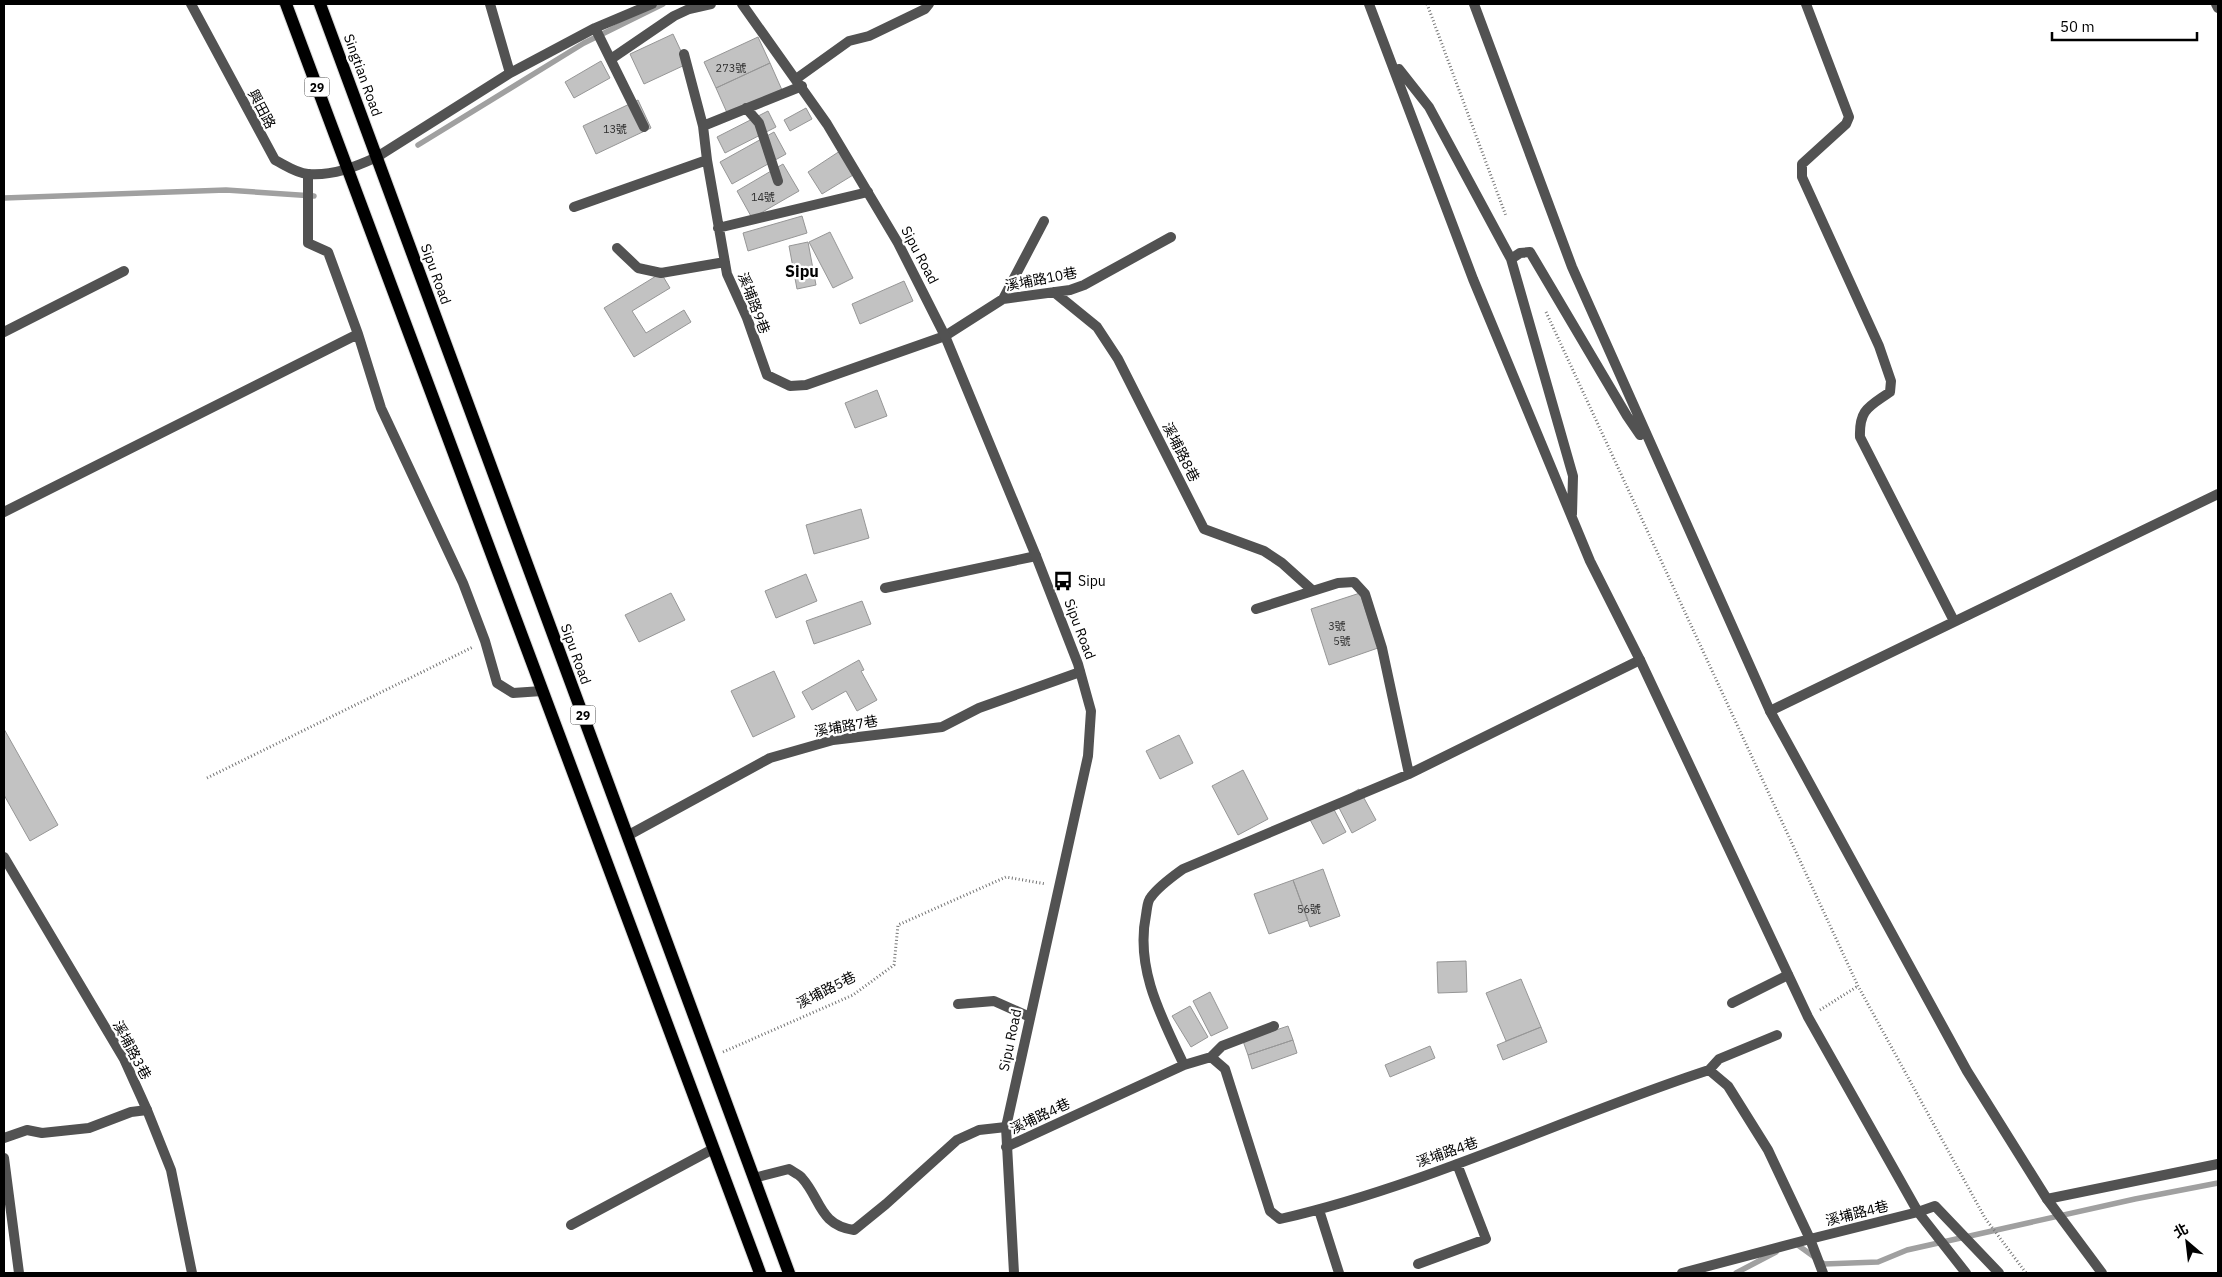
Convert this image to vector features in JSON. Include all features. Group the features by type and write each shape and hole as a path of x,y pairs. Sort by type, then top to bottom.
{"main road":[{"name":"29","path":"286,4 760,1273"},
{"name":"Singtian Road","path":"320,4 377,157"},
{"name":"Sipu Road","path":"377,157 789,1273"}],"street":[{"name":"興田路","path":"191,4 275,160 308,174 347,170 377,157 510,74 652,4"},
{"path":"490,4 510,74"},
{"path":"610,56 674,16 688,9 711,4"},
{"name":"Sipu Road","path":"742,4 799,83 868,192 898,243 945,336 1036,556 1080,672 1091,711 1088,756 1006,1127 1014,1273"},
{"path":"703,126 799,83 848,41 869,36 925,9 929,4"},
{"path":"1370,4 1473,279 1572,520 1808,1017 1918,1212 1966,1273"},
{"path":"1474,4 1572,267 1651,450 1770,711 1967,1071 2047,1199 2102,1273"},
{"path":"1806,4 1848,117 1846,124 1802,164 1802,177 1879,346 1891,381 1890,392 1868,407 1859,421 1860,437 1954,621"},
{"path":"2216,4 2218,8"},
{"path":"597,31 644,127"},
{"name":"溪埔路9巷","path":"684,54 703,126 718,228 727,274 747,318 767,375 790,386 806,385 945,336"},
{"path":"1392,60 1429,107 1511,259 1572,476 1572,520"},
{"path":"746,108 759,123 778,181"},
{"path":"574,207 707,160"},
{"path":"308,174 308,243 328,252 358,334 381,408 463,584 485,641 497,683 513,693 542,691"},
{"path":"718,228 868,192"},
{"path":"1003,299 1044,221"},
{"name":"溪埔路10巷","path":"945,336 1003,299 1070,290 1084,286 1171,238"},
{"path":"617,248 638,268 661,273 725,262"},
{"path":"1511,259 1520,253 1530,252 1627,416 1651,450"},
{"path":"4,332 124,271"},
{"name":"溪埔路8巷","path":"1054,292 1097,327 1118,359 1204,529 1264,551 1282,563 1312,590"},
{"path":"4,512 358,334"},
{"path":"1770,711 2218,494"},
{"path":"885,588 1036,556"},
{"path":"1256,610 1312,590 1338,583 1354,582 1365,594 1382,648 1409,774"},
{"path":"1184,1065 1156,1005 1148,982 1144,925 1149,898 1183,869 1409,774 1640,660"},
{"name":"溪埔路7巷","path":"627,836 770,758 833,740 942,727 979,708 1080,672"},
{"name":"溪埔路3巷","path":"4,857 124,1059 147,1110 170,1170 192,1273"},
{"path":"1732,1003 1788,975"},
{"path":"958,1004 994,1001 1030,1017"},
{"path":"1211,1057 1222,1046 1274,1026"},
{"path":"1709,1070 1719,1059 1777,1035"},
{"name":"溪埔路4巷","path":"1006,1147 1184,1065 1211,1057 1225,1069 1270,1211 1280,1218 1319,1210 1457,1164 1709,1070 1728,1086 1768,1150 1810,1239 1935,1206 1999,1273"},
{"path":"4,1138 28,1130 42,1134 89,1128 131,1112 147,1110"},
{"path":"754,1178 789,1169 802,1178 824,1214 841,1228 854,1230 957,1140 979,1130 1006,1127"},
{"path":"571,1225 713,1149"},
{"path":"4,1158 19,1273"},
{"path":"1418,1264 1486,1239 1457,1164"},
{"path":"2047,1199 2218,1164"},
{"path":"1319,1210 1339,1273"},
{"path":"1682,1273 1810,1239 1823,1273"}],"path":[{"path":"1427,4 1506,216"},
{"path":"1544,307 1858,986 1985,1218 2026,1273"},
{"path":"208,778 485,641"},
{"name":"溪埔路5巷","path":"710,1058 853,994 894,965 898,926 1006,877 1059,886"},
{"path":"1808,1017 1858,986"}],"building":[{"path":"673,34 687,64 644,84 630,54"},
{"path":"758,37 770,63 716,88 704,62"},
{"path":"601,61 610,78 574,98 565,82"},
{"path":"770,63 782,90 728,115 716,88"},
{"path":"638,100 651,128 596,154 583,126"},
{"path":"806,108 812,119 790,131 784,120"},
{"path":"768,111 776,127 725,153 717,137"},
{"path":"774,132 786,154 732,184 720,162"},
{"path":"843,149 858,172 822,194 808,172"},
{"path":"783,164 799,191 752,218 737,191"},
{"path":"802,216 807,233 748,251 743,233"},
{"path":"830,232 853,278 833,288 809,242"},
{"path":"808,242 816,285 797,289 789,246"},
{"path":"661,273 670,288 632,311 646,333 684,310 691,322 634,357 604,308"},
{"path":"904,281 913,301 860,324 852,304"},
{"path":"877,390 887,416 855,428 845,403"},
{"path":"861,509 869,538 814,554 806,525"},
{"path":"806,574 817,601 776,618 765,591"},
{"path":"671,593 685,620 639,642 625,615"},
{"path":"1360,593 1378,648 1329,665 1311,609"},
{"path":"862,601 871,624 814,644 806,621"},
{"path":"859,660 864,670 861,671 877,700 857,711 846,691 812,710 802,692"},
{"path":"774,671 795,717 753,737 731,691"},
{"path":"4,729 58,825 30,841 4,795"},
{"path":"1179,735 1193,763 1160,779 1146,751"},
{"path":"1243,770 1268,819 1238,835 1212,786"},
{"path":"1359,789 1376,820 1352,833 1336,802"},
{"path":"1331,804 1346,832 1323,844 1308,816"},
{"path":"1323,869 1340,916 1310,927 1293,880"},
{"path":"1293,880 1308,920 1269,934 1254,894"},
{"path":"1466,961 1467,992 1438,993 1437,962"},
{"path":"1521,979 1541,1027 1506,1041 1486,993"},
{"path":"1210,992 1228,1028 1211,1036 1193,1001"},
{"path":"1190,1006 1208,1037 1191,1047 1172,1016"},
{"path":"1288,1026 1293,1040 1248,1055 1243,1041"},
{"path":"1541,1027 1547,1042 1503,1060 1497,1045"},
{"path":"1293,1040 1297,1053 1252,1069 1248,1055"},
{"path":"1430,1046 1435,1058 1390,1077 1385,1065"}],"waterway":[{"path":"418,145 584,43 663,4"},
{"path":"4,198 226,190 314,196"},
{"path":"1795,1243 1824,1264 1878,1262 1907,1250 2135,1199 2218,1183"},
{"path":"1736,1273 1776,1252"}],"place":[{"name":"Sipu","path":"1063,581"}],"district":[{"name":"Sipu","path":"802,271"}]}
